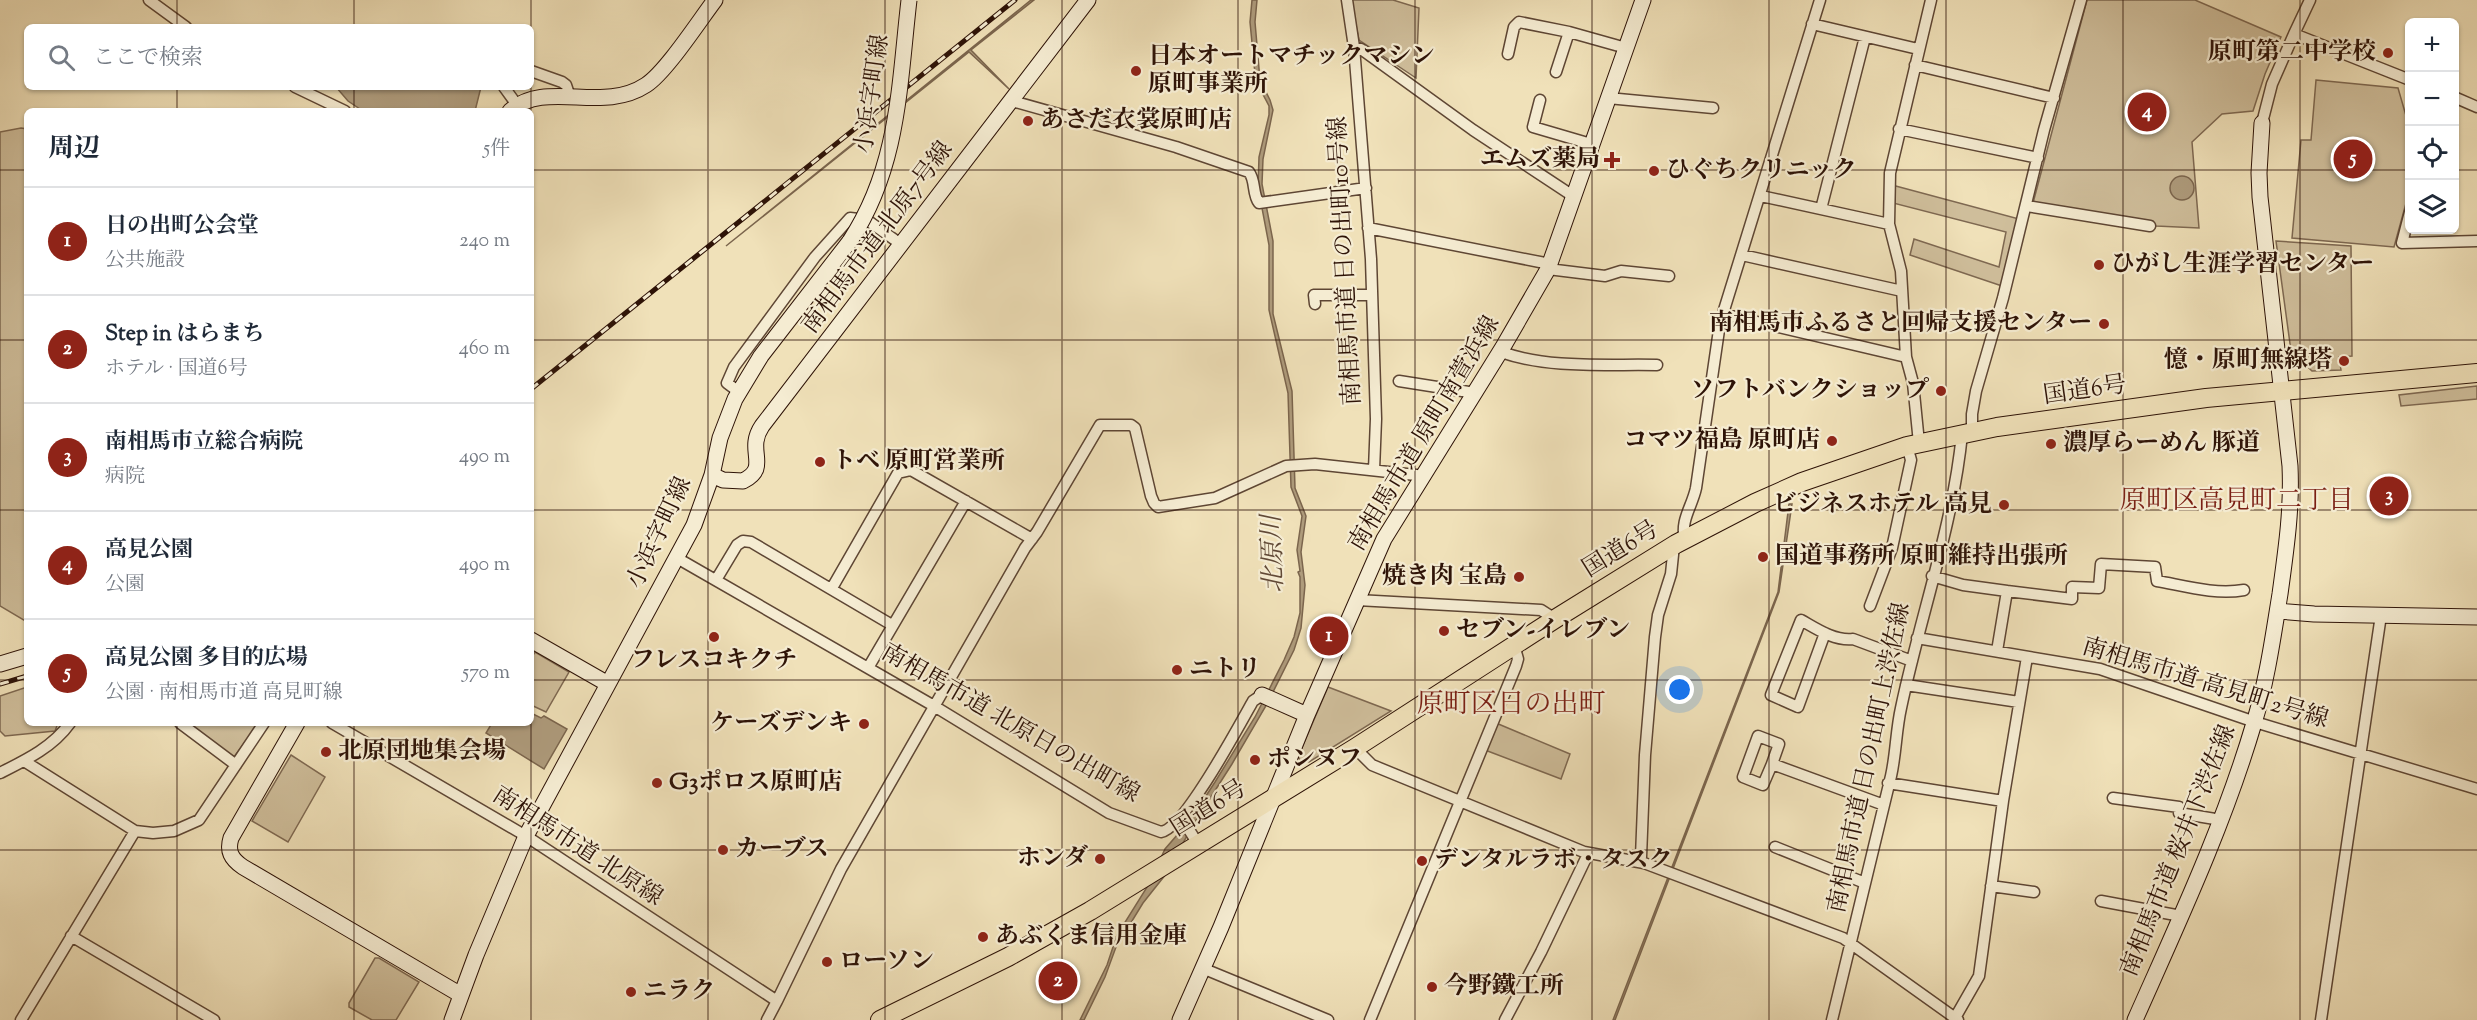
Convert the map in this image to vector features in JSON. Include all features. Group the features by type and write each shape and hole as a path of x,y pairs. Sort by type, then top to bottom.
{"highway":[{"name":"国道6号","path":"880,1020 1008,957 1147,876 1192,842 1274,797 1355,748 1555,619 1680,543 1755,503 1802,482 1913,445 1967,433 2206,398 2477,373"}],"street":[{"path":"149,0 182,24"},
{"path":"505,90 513,108 544,98 618,98 647,85 715,0"},
{"name":"小浜字町線","path":"452,1020 460,995 526,836 694,525 712,475 720,438 739,392 761,356 864,219 887,163 895,123 909,0"},
{"name":"南相馬市道 北原7号線","path":"712,475 723,480 743,481 755,472 758,464 754,448 757,434 1088,0"},
{"name":"南相馬市道 日の出町10号線","path":"1347,0 1354,46 1366,188 1376,419 1374,470"},
{"name":"南相馬市道 原町南萱浜線","path":"1180,1020 1221,927 1307,715 1384,539 1501,352 1549,266 1643,0"},
{"path":"1638,862 1641,857 1645,755 1658,615 1680,543 1682,522 1693,503 1723,314 1820,0"},
{"path":"1870,606 1882,578 1894,539 1913,445 1912,383 1906,357 1901,271 1889,224 1890,172 1931,0"},
{"name":"南相馬市道 日の出町上渋佐線","path":"1832,1020 1897,752 1900,711 1976,391 2081,0"},
{"path":"2262,123 2272,84 2310,0"},
{"path":"1508,54 1514,27 1519,22 1569,32 1626,48"},
{"path":"1812,24 1918,49"},
{"path":"1556,72 1569,32"},
{"path":"2294,34 2405,78"},
{"path":"1821,209 1865,37"},
{"path":"1354,46 1473,130 1573,196"},
{"path":"1915,65 2054,98"},
{"path":"534,72 562,82 566,85 570,97"},
{"path":"304,90 340,108"},
{"path":"1608,98 1713,108"},
{"path":"2459,99 2477,106"},
{"path":"1540,100 1533,127 1591,144"},
{"path":"1012,101 1176,147 1249,172 1252,175 1256,200 1263,202 1366,188"},
{"name":"南相馬市道 桜井下渋佐線","path":"2135,1020 2221,820 2255,722 2288,551 2291,501 2282,392 2260,197 2262,123"},
{"path":"1899,129 2038,158"},
{"path":"1761,196 1889,224"},
{"path":"2027,206 2150,226"},
{"path":"739,392 727,382 734,367 815,257 850,218 867,220 902,244"},
{"path":"1368,228 1605,276 1621,271 1669,276"},
{"path":"2405,230 2402,243 2477,241"},
{"path":"1742,255 1902,291"},
{"path":"1315,304 1314,295 1372,295"},
{"path":"1723,314 1906,357"},
{"path":"1501,352 1519,358 1551,363 1657,365"},
{"path":"1400,381 1475,393"},
{"path":"767,1020 841,869 1100,425 1131,425 1135,428 1151,496 1158,507 1215,498 1286,466 1374,470 1425,476"},
{"path":"832,588 898,473 911,470 1032,539"},
{"path":"868,668 966,501"},
{"path":"716,580 737,544 743,541 751,542 892,625"},
{"name":"南相馬市道 北原日の出町線","path":"677,558 934,706 1109,813 1161,832 1183,819"},
{"path":"1932,576 1963,585 2072,600 2072,587 2099,588 2101,564 2156,567 2157,581 2213,591 2244,590"},
{"path":"1997,651 2007,591"},
{"path":"1357,600 1541,610 1555,619"},
{"path":"2278,611 2477,617"},
{"path":"2321,1020 2381,615"},
{"path":"1826,633 1798,707 1771,695 1801,620 1844,640 1853,639 1912,661"},
{"name":"南相馬市道 高見町2号線","path":"1917,638 2100,669 2255,722 2477,789"},
{"path":"534,642 608,684"},
{"path":"1370,1020 1516,666 1518,659 1514,645"},
{"path":"0,664 24,657"},
{"path":"1355,748 1372,765 1588,854 1638,862 1851,943 1956,1019 1979,976 2027,657"},
{"path":"1906,685 2019,702"},
{"path":"1192,842 1183,819 1253,701 1268,698 1307,715"},
{"path":"0,773 24,761 55,740 67,726"},
{"path":"184,726 236,765"},
{"path":"24,761 135,831 153,833 174,831 200,820 262,726"},
{"path":"295,726 231,838 230,855 243,867 460,995"},
{"name":"南相馬市道 北原線","path":"337,726 526,836 777,1001"},
{"path":"1772,764 1884,806"},
{"path":"1888,783 2004,801"},
{"path":"2113,798 2221,820"},
{"path":"21,1020 135,831"},
{"path":"1775,847 1865,883"},
{"path":"1505,1020 1588,854"},
{"path":"1991,886 2034,892"},
{"path":"2100,901 2181,916"},
{"path":"71,936 214,1020"},
{"path":"1202,968 1328,1020"}],"shaded area":[{"path":"1031,0 1034,0 971,50 1009,89 969,52 726,246"},
{"path":"1252,0 1257,0 1255,22 1260,80 1273,110 1263,159 1262,184 1273,241 1273,314 1292,391 1295,488 1306,516 1301,552 1305,585 1301,628 1294,650 1267,704 1193,825 1166,874 1143,903 1116,947 1105,977 1084,1020 1080,1020 1107,965 1117,935 1149,884 1165,849 1191,819 1255,717 1294,637 1300,613 1298,572 1300,571 1297,550 1302,516 1291,487 1288,393 1269,310 1269,245 1258,187 1259,157 1269,106 1255,74 1250,22"},
{"path":"1351,0 1393,0 1419,8 1416,78 1359,40"},
{"path":"2087,0 2195,0 2281,37 2265,74 2253,111 2222,114 2192,142 2199,228 2156,226 2033,203"},
{"path":"2316,80 2398,88 2405,112 2405,207 2394,247 2292,238 2301,140 2311,140"},
{"path":"339,90 480,90 476,108 358,108 348,101"},
{"path":"24,128 24,620 0,606 0,132"},
{"path":"2182,176 2190,180 2194,188 2190,196 2182,200 2174,196 2170,188 2174,180"},
{"path":"1892,185 2019,219 2002,286 1910,255 1914,239 1999,267 2006,232 1893,203"},
{"path":"2276,241 2351,246 2352,356 2339,357 2341,370 2312,371 2291,351"},
{"path":"2477,386 2477,399 2401,406 2399,395"},
{"path":"1789,504 1792,504 1779,592 1615,1020 1613,1020 1778,592"},
{"path":"535,652 569,672 546,712 534,706"},
{"path":"1328,687 1391,711 1309,762 1300,760 1298,757"},
{"path":"24,688 24,726 57,726 55,731 5,736 0,731 0,696"},
{"path":"534,714 541,718 544,716 567,729 544,769 486,733 490,726 534,726"},
{"path":"1496,723 1570,754 1561,779 1485,750"},
{"path":"190,726 257,726 234,757"},
{"path":"291,755 325,777 288,842 252,821"},
{"path":"375,958 379,958 419,982 396,1020 372,1020 349,1007 349,1003"}],"railway":[{"path":"534,387 1015,0"},
{"path":"0,684 24,677"}],"place":[{"name":"原町第二中学校","path":"2388,53"},
{"name":"日本オートマチックマシン 原町事業所","path":"1136,71"},
{"name":"高見公園","path":"2147,112"},
{"name":"あさだ衣裳原町店","path":"1028,121"},
{"name":"高見公園 多目的広場","path":"2353,159"},
{"name":"エムズ薬局","path":"1612,160"},
{"name":"ひぐちクリニック","path":"1654,171"},
{"name":"ひがし生涯学習センター","path":"2099,265"},
{"name":"南相馬市ふるさと回帰支援センター","path":"2104,324"},
{"name":"憶・原町無線塔","path":"2344,361"},
{"name":"ソフトバンクショップ","path":"1941,391"},
{"name":"コマツ福島 原町店","path":"1832,441"},
{"name":"濃厚らーめん 豚道","path":"2051,444"},
{"name":"トベ 原町営業所","path":"820,462"},
{"name":"南相馬市立総合病院","path":"2389,496"},
{"name":"ビジネスホテル 高見","path":"2004,505"},
{"name":"国道事務所 原町維持出張所","path":"1763,557"},
{"name":"焼き肉 宝島","path":"1519,577"},
{"name":"セブン-イレブン","path":"1444,631"},
{"name":"日の出町公会堂","path":"1329,636"},
{"name":"フレスコキクチ","path":"714,637"},
{"name":"ニトリ","path":"1177,670"},
{"name":"ケーズデンキ","path":"864,724"},
{"name":"北原団地集会場","path":"326,752"},
{"name":"ポンヌフ","path":"1255,760"},
{"name":"G3ポロス原町店","path":"657,783"},
{"name":"カーブス","path":"723,850"},
{"name":"ホンダ","path":"1100,859"},
{"name":"デンタルラボ・タスク","path":"1422,861"},
{"name":"あぶくま信用金庫","path":"983,937"},
{"name":"ローソン","path":"827,962"},
{"name":"Step in はらまち","path":"1058,981"},
{"name":"今野鐵工所","path":"1432,987"},
{"name":"ニラク","path":"631,992"}],"district":[{"name":"原町区高見町二丁目","path":"2237,501"},
{"name":"原町区日の出町","path":"1511,705"}],"water label":[{"name":"北原川","path":"1274,554"}]}
